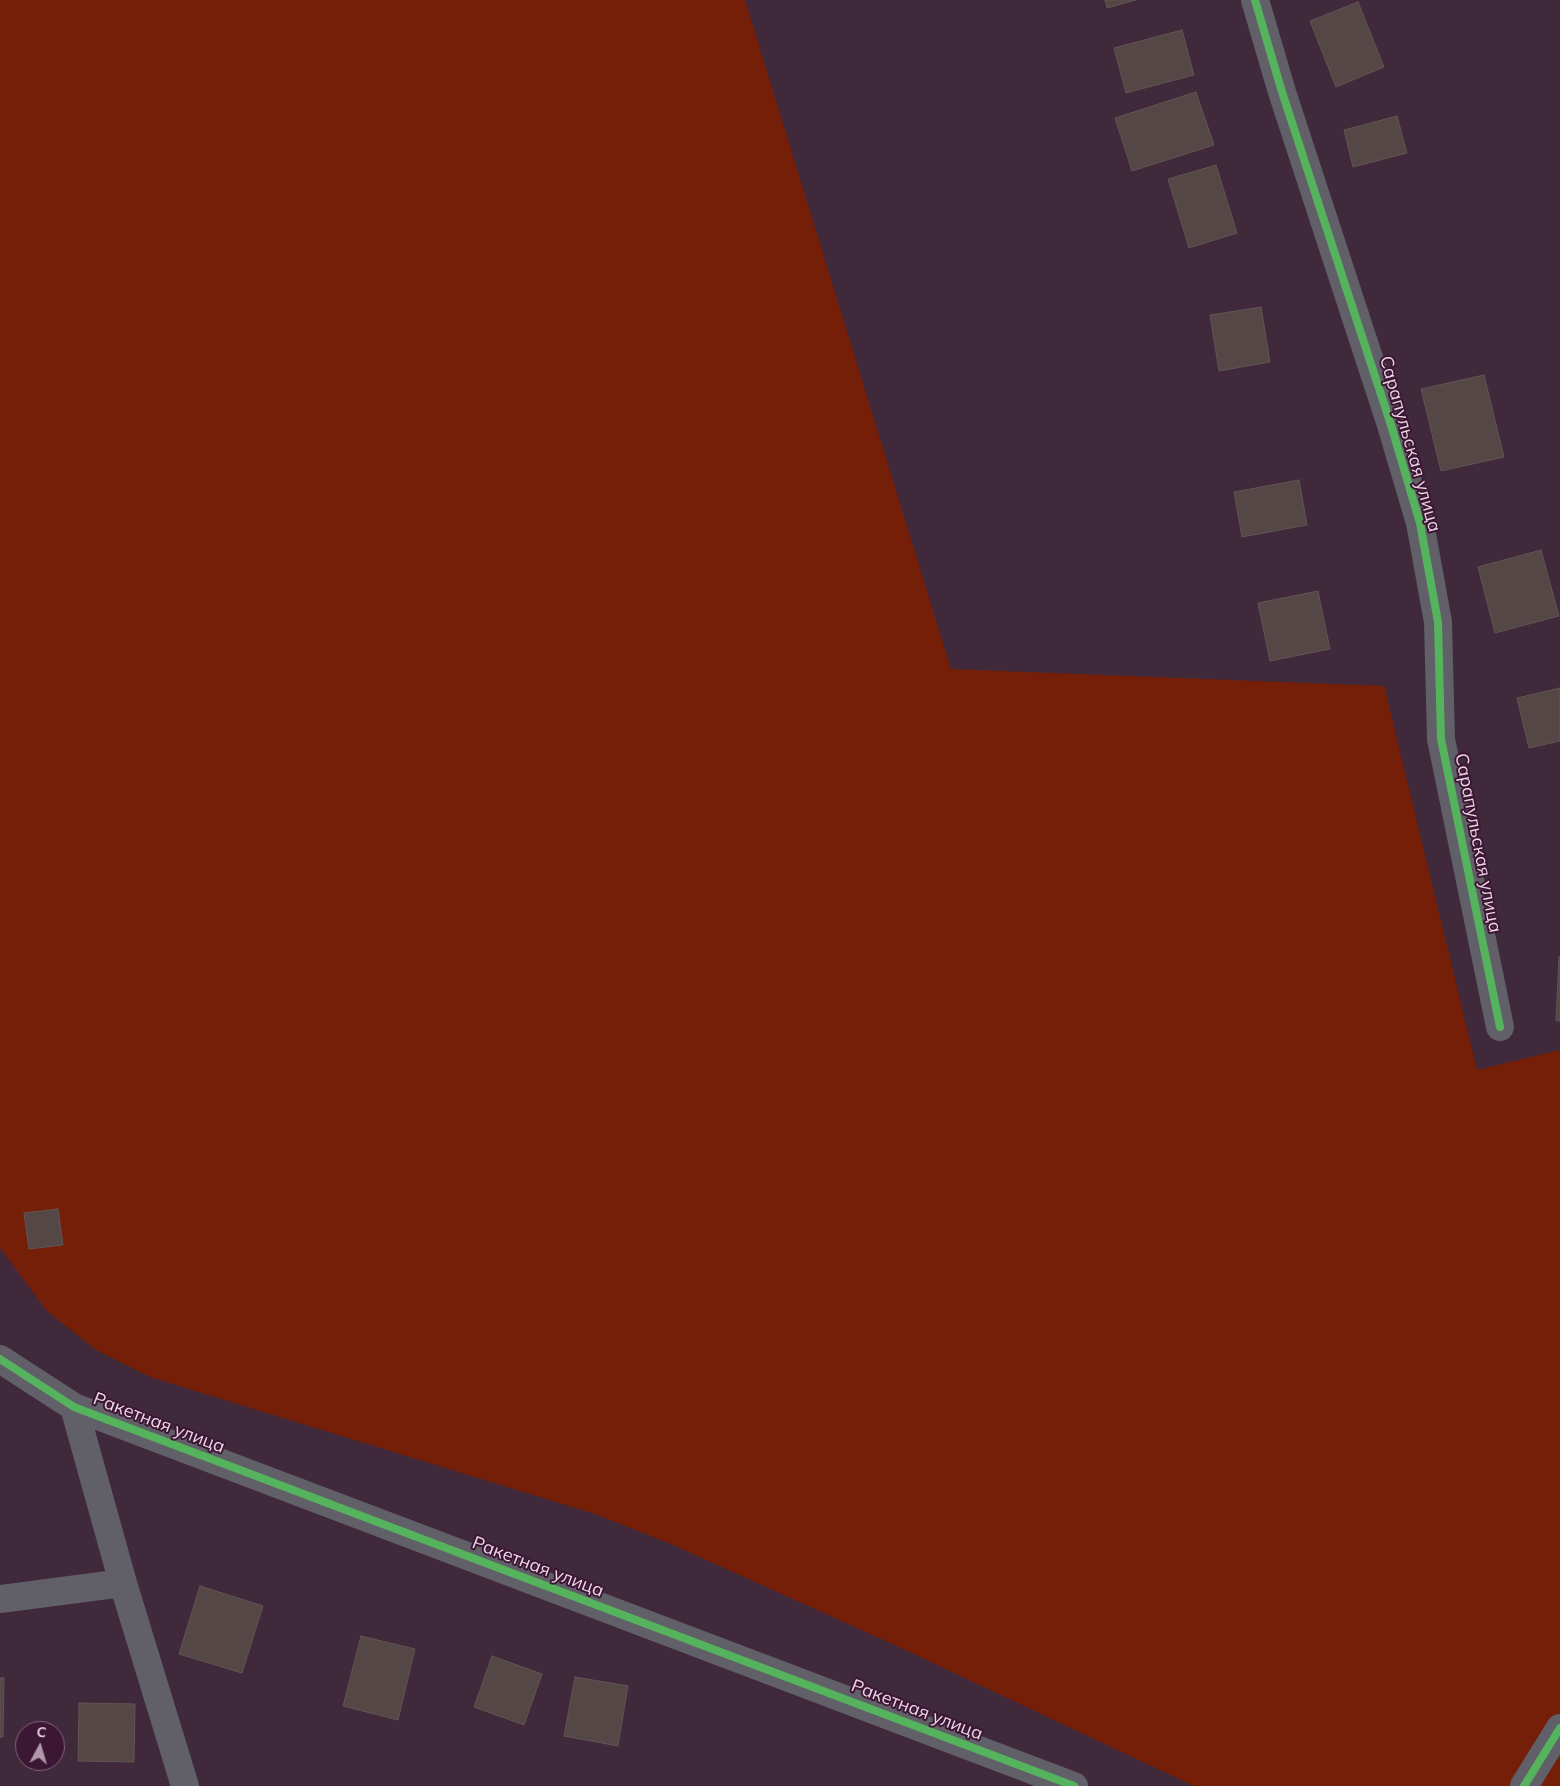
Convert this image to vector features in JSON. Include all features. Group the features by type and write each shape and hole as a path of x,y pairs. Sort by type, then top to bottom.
{"street":[{"name":"Сарапульская улица","path":"1255,0 1282,92 1391,425 1420,523 1438,622 1442,739 1500,1027"},
{"name":"Ракетная улица","path":"0,1358 74,1407 1074,1786"},
{"path":"74,1407 123,1583 185,1786"},
{"path":"0,1599 123,1583"},
{"path":"1524,1786 1560,1728"}],"shaded area":[{"path":"0,0 745,0 951,669 1384,686 1477,1070 1560,1050 1560,1786 1194,1786 899,1647 671,1544 595,1514 150,1377 96,1350 47,1311 0,1248"}],"building":[{"path":"1105,0 1136,0 1107,8"},
{"path":"1358,2 1384,67 1336,87 1310,21"},
{"path":"1182,30 1194,75 1126,93 1114,48"},
{"path":"1196,92 1214,145 1132,171 1115,118"},
{"path":"1397,116 1407,153 1353,167 1344,130"},
{"path":"1216,165 1237,233 1189,248 1168,179"},
{"path":"1261,307 1270,362 1219,371 1210,315"},
{"path":"1484,375 1504,457 1441,471 1421,389"},
{"path":"1299,480 1307,525 1242,537 1234,492"},
{"path":"1541,550 1559,616 1495,633 1478,567"},
{"path":"1318,591 1330,649 1270,661 1258,603"},
{"path":"1560,688 1560,741 1529,748 1517,698"},
{"path":"1559,957 1560,1021 1556,1021"},
{"path":"58,1209 63,1245 29,1249 24,1213"},
{"path":"200,1586 263,1606 242,1673 179,1654"},
{"path":"361,1636 415,1649 398,1720 343,1706"},
{"path":"492,1656 542,1674 524,1725 474,1707"},
{"path":"575,1677 628,1686 618,1746 564,1736"},
{"path":"0,1678 4,1678 3,1737 0,1737"},
{"path":"79,1703 135,1704 134,1762 78,1761"}],"cycle path":[{"path":"1255,0 1282,92 1391,425 1420,523 1438,622 1441,739 1500,1027"},
{"path":"0,1359 74,1407 1074,1786"},
{"path":"1524,1786 1560,1728"}]}
